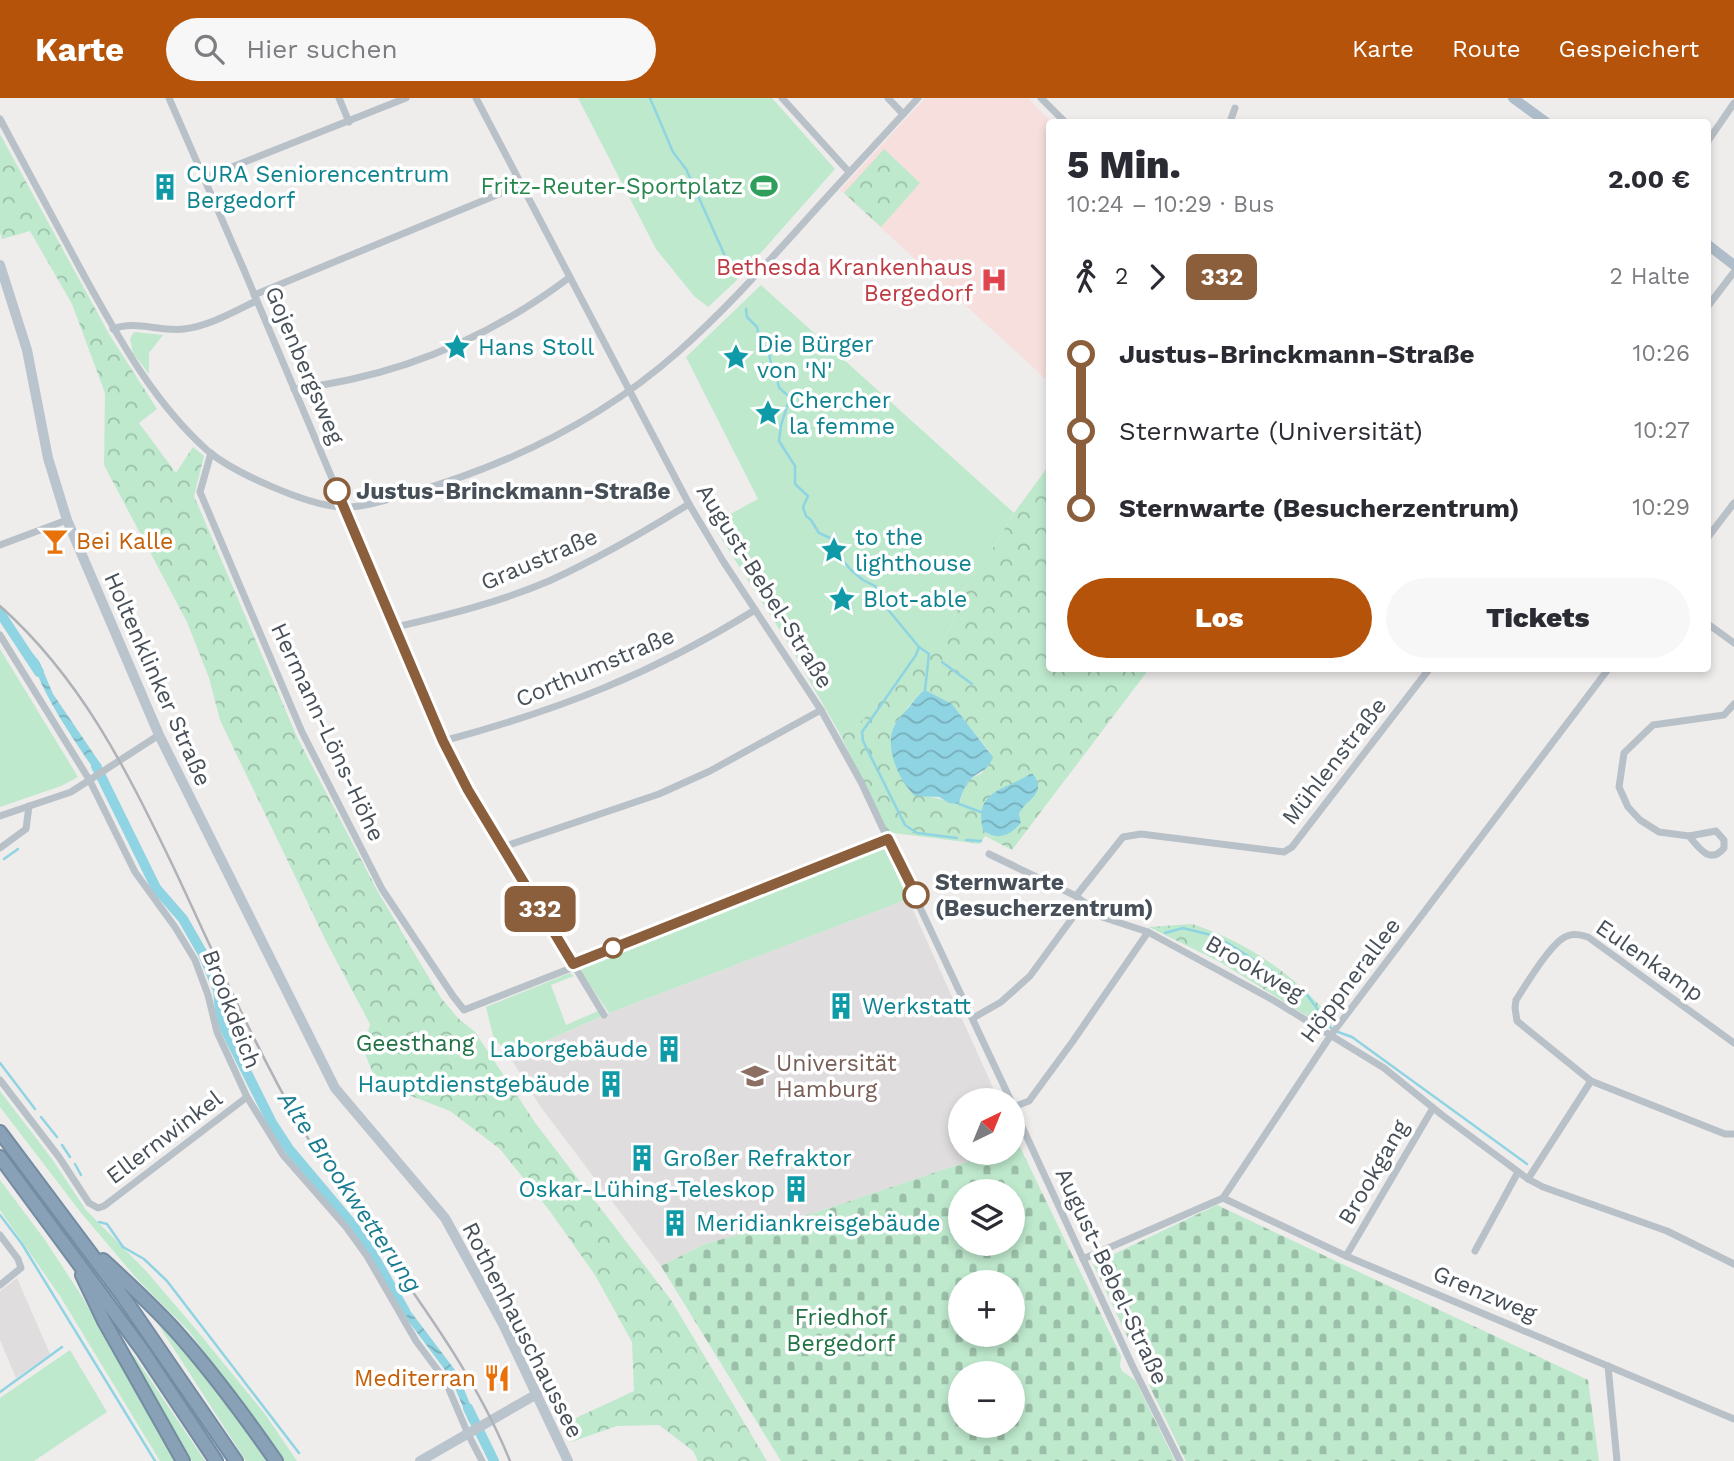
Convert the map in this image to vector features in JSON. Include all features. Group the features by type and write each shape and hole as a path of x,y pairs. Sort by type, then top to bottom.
{"highway":[{"path":"0,1132 185,1384 236,1461"},
{"path":"0,1157 143,1351 216,1461"},
{"path":"80,1238 172,1327 219,1382 276,1461"},
{"path":"68,1247 104,1321 183,1461"}],"main road":[{"path":"1513,98 1542,119"},
{"path":"1711,248 1734,265"},
{"name":"Holtenklinker Straße","path":"0,265 27,350 48,458 66,520 159,735 335,1088"},
{"name":"Rothenhauschaussee","path":"335,1088 445,1218 503,1324 568,1461"},
{"path":"420,1461 537,1394"}],"street":[{"name":"Gojenbergsweg","path":"169,98 443,741 468,790 604,1015"},
{"path":"339,98 349,122"},
{"path":"204,178 406,98"},
{"name":"August-Bebel-Straße","path":"476,98 689,504 821,710 861,782 1005,1088"},
{"path":"782,98 849,172"},
{"path":"888,98 903,114"},
{"path":"0,119 113,329 137,369 164,404 211,453 246,474 319,503 343,507 430,488 489,467 584,420 629,391 677,353 741,292 918,98"},
{"path":"1041,98 1062,119"},
{"path":"1711,137 1734,103"},
{"path":"1231,119 1235,107"},
{"path":"113,329 136,325 185,329 205,324 255,298 521,185"},
{"path":"1711,302 1734,272"},
{"path":"294,389 340,384 432,356 482,334 527,308 570,277"},
{"name":"Hermann-Löns-Höhe","path":"211,453 200,492 302,732 382,889 464,1010 573,965"},
{"path":"1711,533 1734,503"},
{"name":"Graustraße","path":"396,627 447,615 548,581 647,530 689,504"},
{"path":"0,545 66,520"},
{"name":"Corthumstraße","path":"443,741 537,714 604,689 656,667 755,610"},
{"path":"1711,626 1734,643"},
{"name":"Brookdeich","path":"0,635 90,781 135,872 195,960 208,995 217,1032 247,1097 283,1155 346,1227 367,1256 416,1341 445,1380 475,1431 482,1461"},
{"name":"Mühlenstraße","path":"1076,896 1123,837 1141,834 1284,852 1292,847 1427,672"},
{"name":"Höppnerallee","path":"1223,1198 1331,1035 1606,672"},
{"path":"1689,836 1703,853 1711,856 1724,848 1724,840 1716,831 1689,836 1659,832 1640,820 1628,807 1619,787 1624,753 1653,725 1724,716 1734,704"},
{"path":"503,847 659,794 710,771 821,710"},
{"path":"0,816 71,792 159,735"},
{"path":"0,848 26,829 29,806"},
{"path":"573,965 888,839"},
{"name":"Brookweg","path":"989,854 1076,896 1102,917 1148,932 1217,967 1331,1035 1384,1068 1518,1172 1543,1187 1667,1231 1734,1264"},
{"path":"973,1018 1001,1002 1030,976 1084,902"},
{"path":"1026,1102 1073,1041 1148,932"},
{"name":"Eulenkamp","path":"1734,1043 1588,937 1578,934 1565,936 1553,947 1516,1000 1517,1020 1591,1081 1725,1134 1734,1135"},
{"name":"Ellernwinkel","path":"0,1080 59,1157 89,1203 98,1208 247,1097"},
{"path":"1528,1178 1591,1081"},
{"name":"Brookgang","path":"1346,1256 1433,1108"},
{"name":"August-Bebel-Straße","path":"1026,1135 1180,1461"},
{"path":"1475,1251 1518,1172"},
{"path":"1083,1259 1223,1198"},
{"name":"Grenzweg","path":"1223,1198 1346,1256 1734,1419"},
{"path":"0,1235 18,1259 21,1268 0,1285"},
{"path":"1608,1366 1616,1461"}],"shaded area":[{"name":"Bethesda Krankenhaus Bergedorf","path":"925,98 1028,98 1048,119 1046,119 1046,379 840,190"},
{"name":"Universität Hamburg","path":"908,899 993,1088 948,1088 948,1166 954,1166 817,1212 705,1244 661,1266 540,1106 510,1057 609,1013"},
{"path":"17,1278 50,1354 16,1378 0,1340 0,1291"}],"green space":[{"path":"578,98 772,98 835,169 735,282 708,307 694,296 656,249"},
{"name":"Geesthang","path":"0,134 109,334 157,409 139,423 176,473 193,447 204,456 194,496 297,737 378,892 441,998 459,1019 475,1032 536,1124 671,1300 767,1461 698,1461 693,1451 659,1425 617,1426 571,1442 563,1424 634,1391 632,1342 595,1275 549,1210 500,1149 450,1111 401,1092 373,1073 364,1051 370,1024 328,945 220,720 209,678 187,622 104,465 105,393 72,304 30,231 2,239"},
{"path":"884,149 920,183 881,227 844,193"},
{"path":"761,285 1014,513 956,601 954,620 943,640 933,649 918,654 892,689 856,727 840,734 788,643 712,524 758,499 686,357"},
{"path":"134,332 163,335 149,353 149,374 133,353 130,339"},
{"path":"1046,469 1046,672 1147,672 1012,850 985,836 980,844 886,832 840,734 856,727 892,689 918,654 933,649 943,640 954,620 956,601 1014,513","holes":["925,690 952,705 990,752 982,773 970,779 960,802 909,791 892,749 894,725 919,694","1030,774 1029,802 1022,807 1019,814 1021,822 1013,829 998,835 988,834 1021,780"]},
{"path":"0,649 78,777 61,786 0,807"},
{"path":"883,845 908,899 609,1013 581,972 583,966"},
{"path":"1192,924 1233,941 1270,962 1303,989 1334,1021 1328,1029 1220,962 1149,927"},
{"path":"570,973 574,976 551,985 566,1025 598,1011 602,1016 510,1057 493,1036 486,1007"},
{"path":"0,1091 52,1159 86,1210 147,1272 194,1327 265,1414 297,1461 283,1461 189,1331 138,1280 82,1214 0,1107"},
{"name":"Friedhof Bergedorf","path":"1026,1159 1121,1356 1122,1371 1135,1380 1175,1461 781,1461 661,1266 705,1244 817,1212 954,1166 1026,1166"},
{"path":"0,1180 45,1240 81,1295 175,1461 160,1461 60,1296 0,1210"},
{"path":"1217,1205 1588,1380 1599,1461 1186,1461 1149,1385 1157,1371 1157,1358 1148,1348 1130,1342 1093,1264"},
{"path":"154,1318 240,1418 267,1461 246,1461"},
{"path":"127,1349 135,1357 205,1461 192,1461"},
{"path":"70,1350 107,1412 34,1461 0,1461 0,1398"}],"water":[{"path":"28,648 39,661 53,694 102,766 95,771 48,696"},
{"path":"925,690 952,704 993,757 989,765 968,782 959,804 949,803 939,797 915,796 904,783 892,756 891,737 894,726"},
{"path":"1033,774 1038,787 1019,814 1021,822 1004,835 988,834 983,830 981,817 987,799"},
{"path":"399,1296 458,1374 476,1419 469,1422 451,1378 397,1306"}],"waterway":[{"path":"650,98 673,152 686,169 734,276"},
{"path":"746,309 747,317 757,327 760,340 769,353 772,370 778,374 778,385 790,397 779,441 795,466 795,484 808,496 803,507 806,516 819,533 830,538 851,570 875,586 880,600 919,647 862,732 863,741 905,825 917,833 957,838"},
{"name":"Alte Brookwetterung","path":"0,613 39,672"},
{"path":"919,647 929,654 925,690"},
{"path":"942,662 972,684"},
{"name":"Alte Brookwetterung","path":"96,766 156,888 183,919 203,954 218,990 225,1029 272,1123 289,1149 352,1224 405,1311"},
{"path":"959,804 981,812"},
{"path":"966,840 981,841"},
{"path":"4,859 18,849"},
{"path":"1165,933 1183,928 1215,936 1229,944 1305,992 1331,1028"},
{"path":"1338,1032 1352,1037 1527,1164"},
{"path":"0,1063 35,1109"},
{"path":"41,1117 57,1137"},
{"path":"62,1145 70,1157"},
{"path":"75,1164 81,1175"},
{"path":"0,1215 22,1244 155,1461"},
{"path":"99,1222 107,1224 123,1247 144,1259 167,1281 299,1453"},
{"path":"0,1392 62,1347"},
{"name":"Alte Brookwetterung","path":"468,1408 494,1461"}],"railway":[{"path":"0,606 55,663 99,726 155,829 282,1093 326,1167 466,1373 510,1461"}],"bus line":[{"name":"332","path":"337,491 443,741 468,790 573,964 888,839 916,895"}],"place":[{"name":"Fritz-Reuter-Sportplatz","path":"764,186"},
{"name":"CURA Seniorencentrum Bergedorf","path":"165,187"},
{"name":"Bethesda Krankenhaus Bergedorf","path":"994,280"},
{"name":"Hans Stoll","path":"457,347"},
{"name":"Die Bürger von 'N'","path":"736,357"},
{"name":"Chercher la femme","path":"768,413"},
{"name":"Justus-Brinckmann-Straße","path":"337,491"},
{"name":"Bei Kalle","path":"55,541"},
{"name":"to the lighthouse","path":"834,550"},
{"name":"Blot-able","path":"842,599"},
{"name":"Sternwarte (Besucherzentrum)","path":"916,895"},
{"name":"Werkstatt","path":"841,1006"},
{"name":"Laborgebäude","path":"669,1049"},
{"name":"Universität Hamburg","path":"755,1076"},
{"name":"Hauptdienstgebäude","path":"611,1084"},
{"name":"Großer Refraktor","path":"642,1158"},
{"name":"Oskar-Lühing-Teleskop","path":"796,1189"},
{"name":"Meridiankreisgebäude","path":"675,1223"},
{"name":"Mediterran","path":"497,1378"}]}
